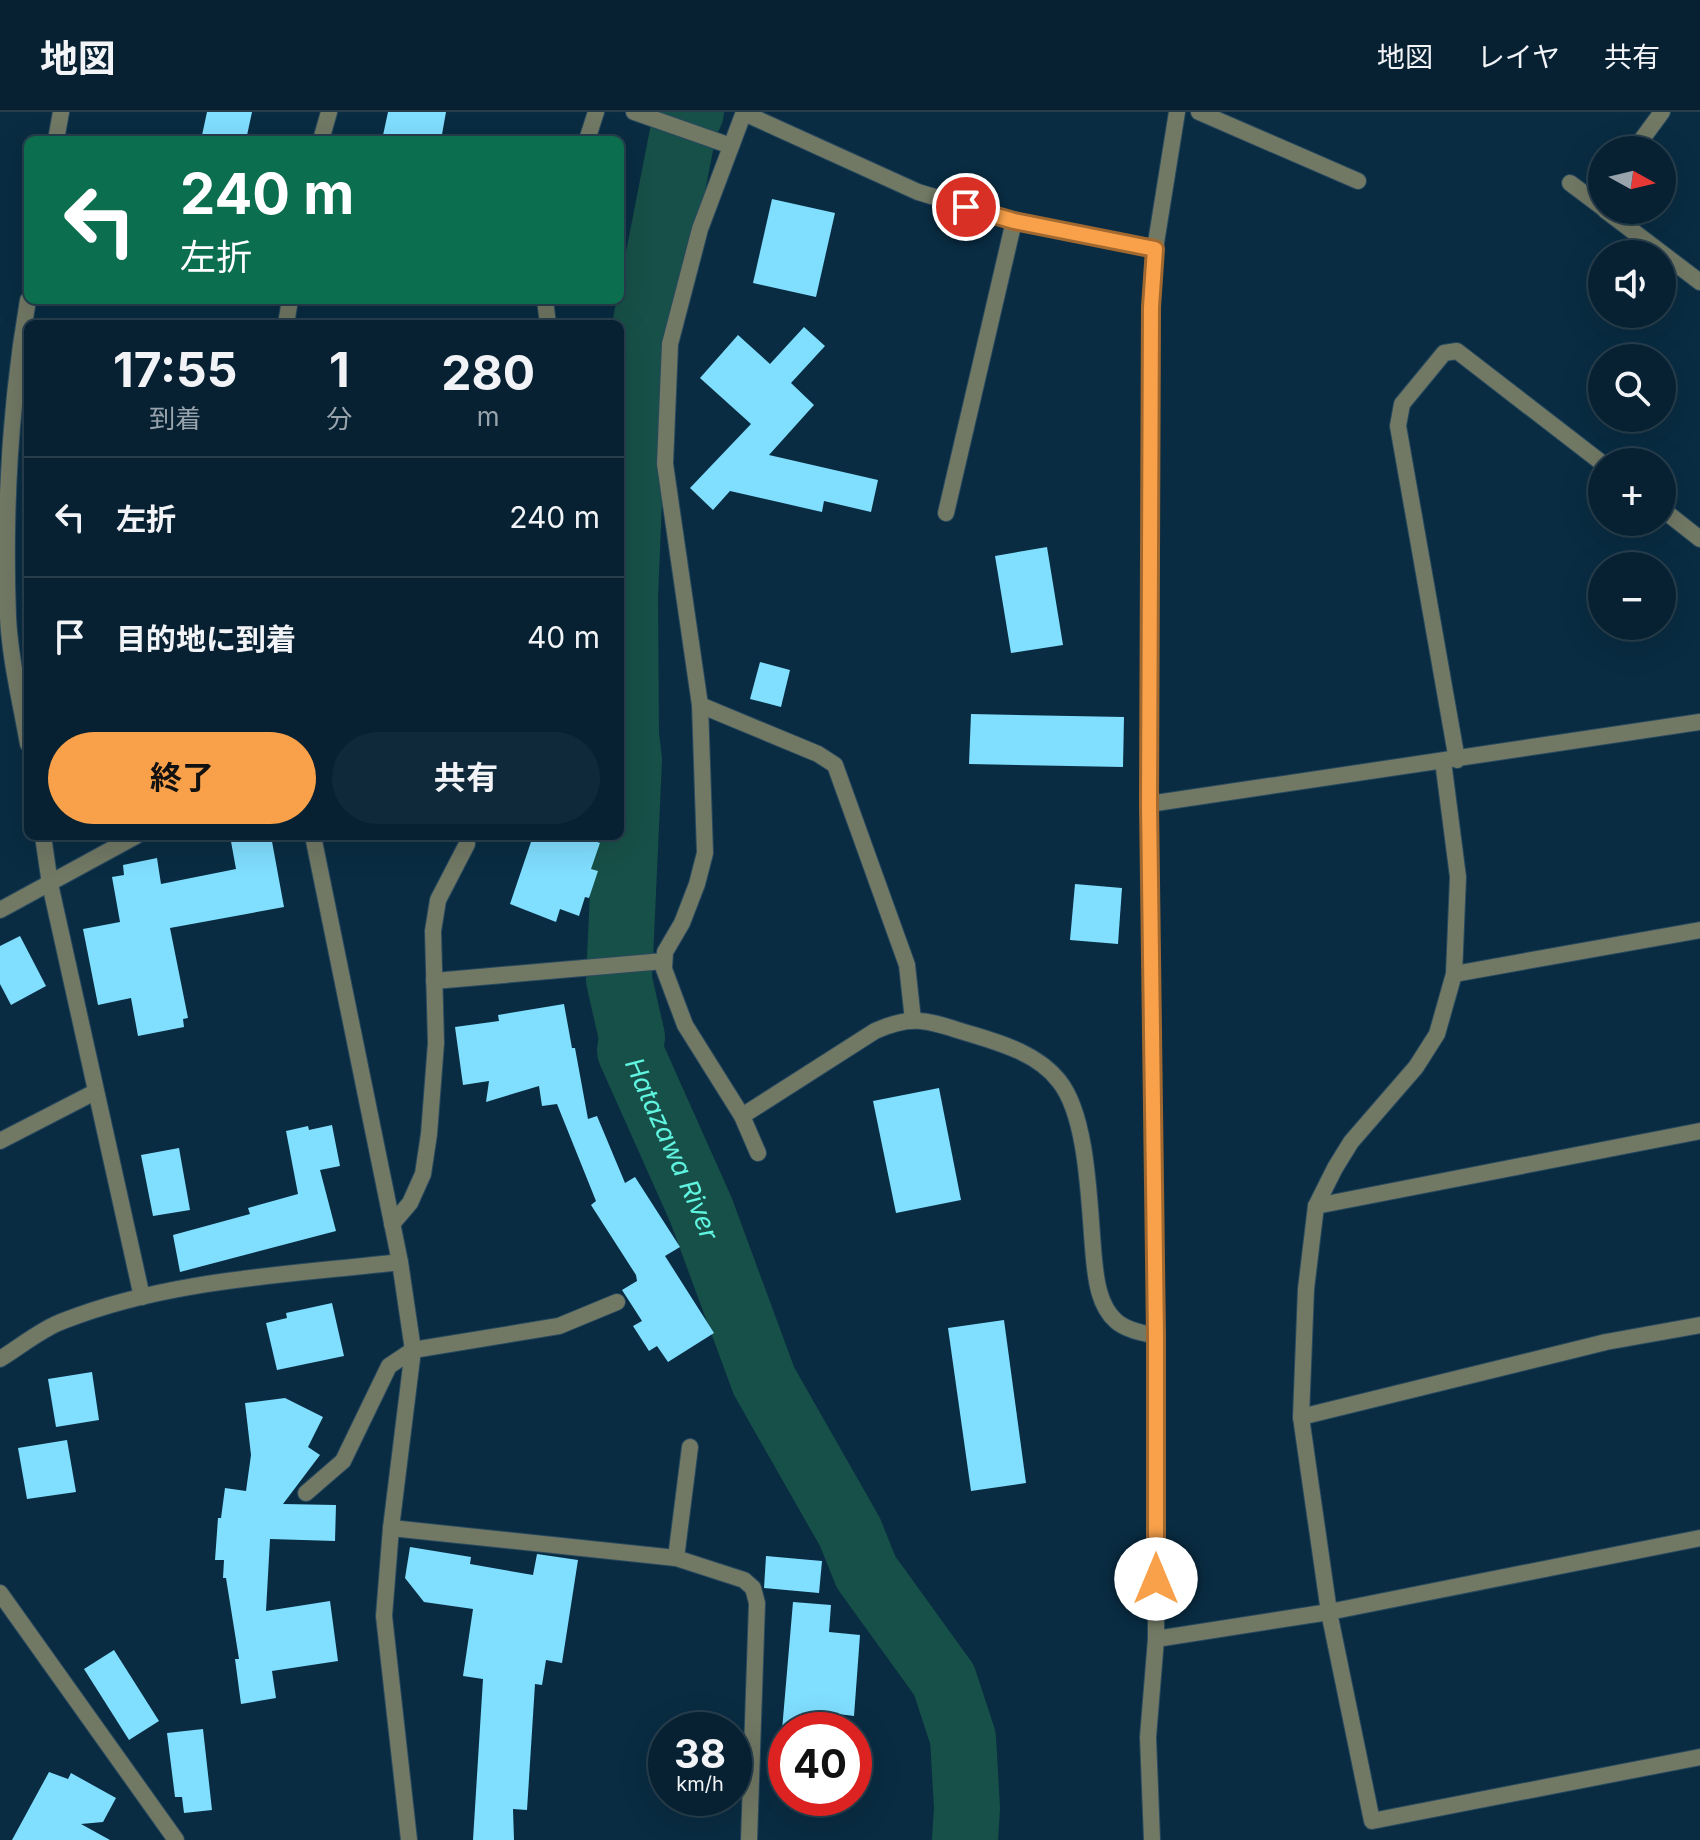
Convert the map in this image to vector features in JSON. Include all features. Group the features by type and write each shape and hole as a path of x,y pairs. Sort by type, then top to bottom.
{"street":[{"path":"57,136 61,112"},
{"path":"322,136 329,112"},
{"path":"588,136 596,112"},
{"path":"634,112 731,146"},
{"path":"758,1153 742,1116 685,1025 664,969 665,952 682,923 705,853 700,705 665,464 670,344 700,229 744,112 918,192 1014,221 1155,249"},
{"path":"1152,1840 1148,1737 1156,1639 1156,1336 1149,804 1151,307 1155,249 1177,112"},
{"path":"1199,112 1358,181"},
{"path":"1644,136 1662,112"},
{"path":"1570,183 1588,197"},
{"path":"946,513 1014,221"},
{"path":"1624,224 1699,279"},
{"path":"24,324 8,466 8,620 24,719"},
{"path":"1588,452 1457,351 1444,353 1402,404 1398,426 1450,761 1458,877 1454,974 1437,1034 1416,1067 1351,1142 1316,1206 1308,1254 1301,1417 1329,1612 1372,1821 1700,1757"},
{"path":"1676,520 1700,539"},
{"path":"700,705 818,754 835,765 907,965 913,1020"},
{"path":"1149,804 1700,722"},
{"path":"44,840 50,884 142,1297"},
{"path":"0,910 129,840"},
{"path":"314,840 400,1262 413,1350 391,1528 384,1616 409,1840"},
{"path":"392,1224 410,1203 423,1174 436,1043 433,931 438,900 467,844"},
{"path":"1454,974 1700,930"},
{"path":"434,981 664,961"},
{"path":"742,1116 875,1031 898,1021 913,1020 1010,1046 1042,1064 1058,1079 1071,1099 1082,1140 1095,1276 1102,1302 1115,1320 1134,1330 1156,1336"},
{"path":"0,1141 95,1092"},
{"path":"1316,1206 1700,1131"},
{"path":"0,1359 60,1321 142,1297 192,1286 400,1262"},
{"path":"306,1493 343,1461 389,1366 413,1350 559,1326 617,1302"},
{"path":"1301,1417 1606,1342 1700,1325"},
{"path":"676,1558 690,1447"},
{"path":"391,1528 676,1558 744,1580 753,1588 757,1603 749,1840"},
{"path":"1156,1639 1329,1612 1700,1538"},
{"path":"0,1593 176,1840"}],"building":[{"path":"207,112 252,112 247,136 202,136"},
{"path":"388,112 446,112 442,136 383,136"},
{"path":"772,199 835,213 816,297 753,283"},
{"path":"804,327 825,346 791,383 814,405 769,455 878,480 871,512 824,501 822,512 730,491 713,510 690,488 751,424 700,378 738,335 770,364"},
{"path":"1047,547 1063,645 1011,653 995,556"},
{"path":"760,662 790,670 781,707 750,699"},
{"path":"971,714 1124,717 1123,767 969,764"},
{"path":"231,840 272,840 284,907 170,928 188,1018 183,1019 184,1027 138,1036 131,998 98,1005 83,929 120,922 112,877 124,875 123,865 157,858 161,884 236,869"},
{"path":"532,840 592,840 600,843 591,869 598,871 579,916 560,909 556,922 510,904"},
{"path":"1075,884 1122,888 1118,944 1070,940"},
{"path":"20,936 46,986 11,1005 0,984 0,946"},
{"path":"564,1004 588,1119 597,1116 625,1183 635,1177 680,1247 665,1256 714,1333 668,1362 657,1346 649,1351 633,1326 642,1321 622,1290 637,1281 636,1275 591,1205 596,1201 557,1104 542,1106 539,1086 486,1102 489,1081 463,1085 455,1027 499,1021 498,1015"},
{"path":"939,1088 961,1200 896,1213 873,1101"},
{"path":"332,1125 340,1166 320,1170 336,1231 180,1272 173,1235 250,1214 248,1208 298,1194 286,1131"},
{"path":"179,1148 190,1210 153,1216 141,1155"},
{"path":"332,1303 344,1356 277,1370 266,1323 287,1318 286,1313"},
{"path":"1004,1320 1026,1483 971,1491 948,1328"},
{"path":"92,1372 99,1420 56,1427 48,1379"},
{"path":"285,1398 323,1417 308,1447 320,1455 283,1504 336,1505 335,1541 270,1539 266,1611 330,1601 338,1661 272,1671 276,1698 241,1704 235,1659 239,1659 226,1578 223,1578 224,1560 215,1560 218,1518 221,1518 225,1488 246,1491 251,1455 245,1403"},
{"path":"67,1440 76,1492 27,1499 18,1448"},
{"path":"410,1547 471,1557 470,1564 533,1575 537,1554 578,1560 562,1663 546,1660 542,1685 535,1684 527,1810 513,1809 514,1840 473,1840 483,1679 463,1676 473,1609 424,1602 405,1578"},
{"path":"766,1556 822,1561 819,1593 764,1588"},
{"path":"793,1602 831,1605 829,1632 860,1635 854,1712 784,1712"},
{"path":"114,1650 159,1721 129,1740 84,1669"},
{"path":"203,1729 212,1810 184,1813 182,1797 175,1797 167,1733"},
{"path":"49,1772 68,1779 71,1773 116,1798 103,1822 81,1824 110,1840 12,1840"}],"waterway":[{"name":"Hatazawa River","path":"691,112 684,127 634,383 625,597 629,760 619,980 632,1037 630,1051 701,1210 764,1381 850,1532 866,1572 944,1680 963,1738 967,1808 965,1840"}],"route":[{"path":"966,207 1014,221 1155,249 1151,307 1149,804 1156,1579"}]}
